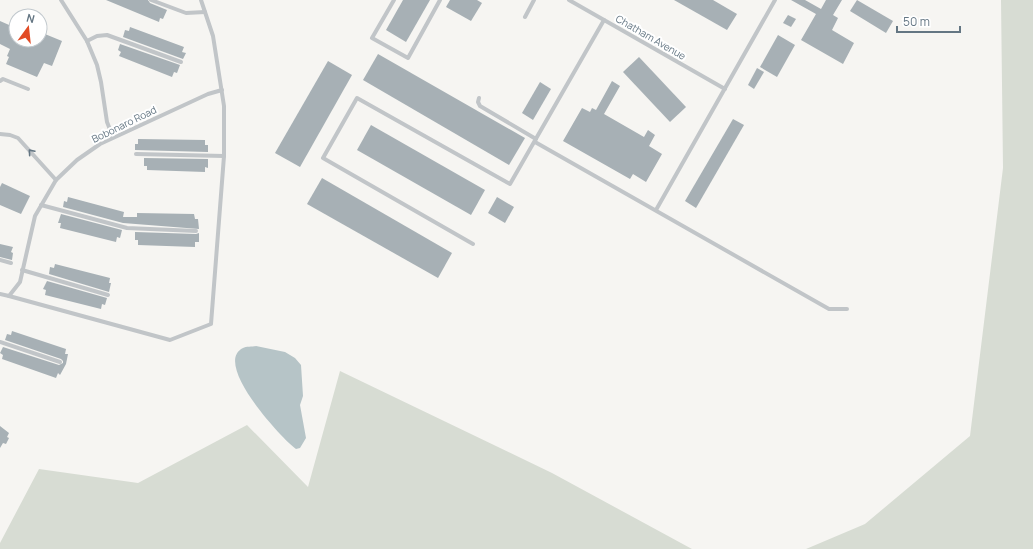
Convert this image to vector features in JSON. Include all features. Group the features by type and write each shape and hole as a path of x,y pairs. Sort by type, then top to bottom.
{"lane":[{"path":"60,0 87,41 97,65 107,122 113,137"},
{"path":"151,0 186,13 205,12"},
{"path":"0,294 170,340 211,324 224,156 224,106 213,36 201,0"},
{"path":"394,0 372,38 408,58 440,0"},
{"path":"525,17 534,0"},
{"name":"Chatham Avenue","path":"569,0 725,88"},
{"path":"656,210 775,0"},
{"path":"473,244 323,158 357,98 510,184 604,20"},
{"path":"87,41 97,36 107,35 181,62"},
{"path":"0,81 3,79 28,89"},
{"name":"Bobonaro Road","path":"9,296 20,282 35,216 56,180 77,160 113,137 208,94 222,90"},
{"path":"479,98 478,102 480,106 656,210 829,309 847,309"},
{"path":"0,134 18,138 56,180"},
{"path":"136,154 224,156"},
{"path":"41,205 127,228 196,231"},
{"path":"0,260 11,263"},
{"path":"22,270 108,295"},
{"path":"0,342 60,362"}],"shaded area":[{"path":"1001,0 1033,0 1033,549 806,549 865,524 970,436 1003,168"},
{"path":"256,346 285,352 295,358 301,365 303,396 300,405 306,438 300,448 296,449 277,431 252,400 242,384 236,369 236,356 243,348"},
{"path":"340,371 552,473 692,549 0,549 0,543 39,469 138,483 247,425 308,487"}],"building":[{"path":"106,0 148,0 150,3 167,10 163,19 160,18 159,22"},
{"path":"403,0 430,0 406,42 386,30"},
{"path":"450,0 477,0 482,3 471,21 446,7"},
{"path":"674,0 713,0 737,14 727,30"},
{"path":"791,0 805,0 821,9 826,0 842,0 833,15 838,18 832,30 854,43 843,64 801,40 816,14"},
{"path":"857,0 893,21 886,33 850,11"},
{"path":"788,15 796,19 791,27 783,23"},
{"path":"0,21 8,24 8,48 0,44"},
{"path":"130,27 184,47 182,52 186,53 183,59 123,37 125,30 129,31"},
{"path":"48,35 62,41 52,66 44,63 37,77 6,64 10,49 8,48 48,48"},
{"path":"778,35 795,45 777,77 760,67"},
{"path":"120,44 180,65 177,73 174,72 172,77 119,56 121,52 118,50"},
{"path":"378,54 525,138 509,165 363,80"},
{"path":"639,57 686,107 670,122 623,72"},
{"path":"328,61 352,75 300,167 275,153"},
{"path":"757,68 764,72 754,89 748,85"},
{"path":"612,81 620,86 604,114 644,137 648,130 655,135 649,146 662,154 646,182 633,174 630,179 563,141 582,108 590,112 592,108 596,110"},
{"path":"540,82 551,89 533,120 522,113"},
{"path":"733,119 744,125 696,208 685,201"},
{"path":"371,125 485,190 471,215 357,150"},
{"path":"138,139 205,140 205,145 208,145 208,152 135,150 135,144 138,144"},
{"path":"144,158 208,159 208,168 205,167 205,172 147,170 147,166 144,166"},
{"path":"322,178 452,253 438,278 307,204"},
{"path":"2,183 30,196 21,214 0,205 0,187"},
{"path":"68,197 124,212 123,217 137,217 137,213 194,214 195,219 198,219 199,229 123,223 63,207 64,201 67,202"},
{"path":"497,197 514,207 505,223 488,213"},
{"path":"61,214 122,230 120,238 117,237 116,242 60,228 61,223 58,223"},
{"path":"135,232 199,233 199,242 195,242 195,247 138,245 138,240 135,240"},
{"path":"0,244 13,247 11,252 13,253 12,260 0,257"},
{"path":"55,264 110,278 109,283 111,283 109,292 49,274 50,267 54,268"},
{"path":"47,281 107,298 105,305 102,304 101,309 45,295 46,290 43,289"},
{"path":"12,331 66,349 65,354 68,354 66,364 60,375 58,373 56,378 2,359 3,355 0,353 3,347 59,365 63,363 61,359 5,340 7,334 11,335"},
{"path":"0,426 9,433 7,437 9,438 6,444 3,443 0,448"}]}
